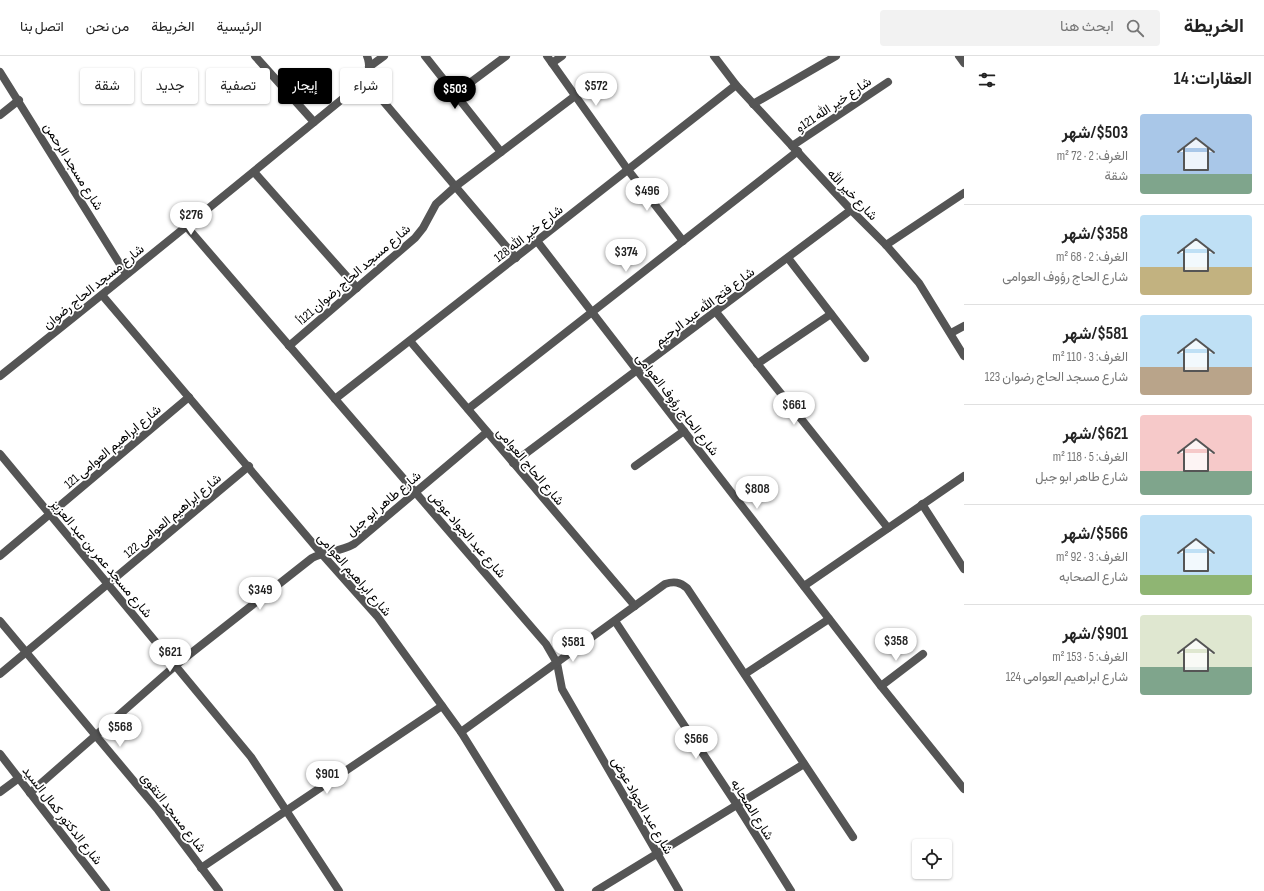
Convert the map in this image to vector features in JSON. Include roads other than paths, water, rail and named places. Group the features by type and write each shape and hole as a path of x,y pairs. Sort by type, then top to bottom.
{"street":[{"path":"255,56 314,122"},
{"path":"367,56 369,67 384,56"},
{"path":"425,56 501,152"},
{"path":"455,94 506,56"},
{"path":"547,56 628,170 683,241"},
{"path":"552,64 562,56"},
{"name":"شارع خير الله","path":"714,56 736,85 851,210 886,245 919,283 964,356"},
{"path":"754,104 836,56"},
{"path":"959,56 964,63"},
{"name":"شارع مسجد الرحمن","path":"0,72 19,100 126,274"},
{"name":"شارع خير الله 121و","path":"468,409 683,241 795,149 888,82"},
{"name":"شارع خير الله 128","path":"335,399 736,85"},
{"name":"شارع مسجد الحاج رضوان 121أ","path":"289,346 415,238 423,228 436,204 456,186 576,96"},
{"path":"0,115 19,100"},
{"name":"شارع مسجد الحاج رضوان","path":"0,376 102,295 126,274 187,227 340,101"},
{"path":"386,104 516,258"},
{"path":"254,172 357,288"},
{"path":"886,245 964,193"},
{"name":"شارع فتح الله عبد الرحيم","path":"513,463 638,371 851,210"},
{"name":"شارع عبد الجواد عوض","path":"187,227 546,644 556,663 562,689 679,891"},
{"name":"شارع الحاج رؤوف العوامى","path":"537,241 881,686 964,789"},
{"path":"788,258 865,358"},
{"name":"شارع ابراهيم العوامى","path":"102,295 321,553 377,616 461,732 560,891"},
{"path":"716,312 888,528"},
{"path":"757,364 831,314"},
{"path":"951,333 964,326"},
{"name":"شارع الحاج العوامى","path":"410,341 635,606"},
{"name":"شارع ابراهيم العوامى 121","path":"50,514 189,397"},
{"path":"635,466 684,431"},
{"name":"شارع طاهر ابو جبل","path":"30,793 176,665 312,558 321,553 339,551 354,544 487,432"},
{"name":"شارع مسجد عمر بن عبد العزيز","path":"0,454 251,757 339,891"},
{"name":"شارع ابراهيم العوامى 122","path":"0,674 248,466"},
{"path":"804,586 964,476"},
{"path":"922,504 964,569"},
{"path":"0,556 50,514"},
{"path":"461,732 670,582 679,583 687,588 853,837"},
{"path":"745,674 829,619"},
{"name":"شارع مسجد التقوى","path":"0,621 158,810 219,891"},
{"name":"شارع الصحابه","path":"615,621 737,805 790,891"},
{"path":"881,686 922,654"},
{"path":"201,868 442,706"},
{"name":"شارع الدكتور كمال السيد","path":"0,754 106,891"},
{"path":"596,891 804,764"},
{"path":"0,792 19,778"}]}
